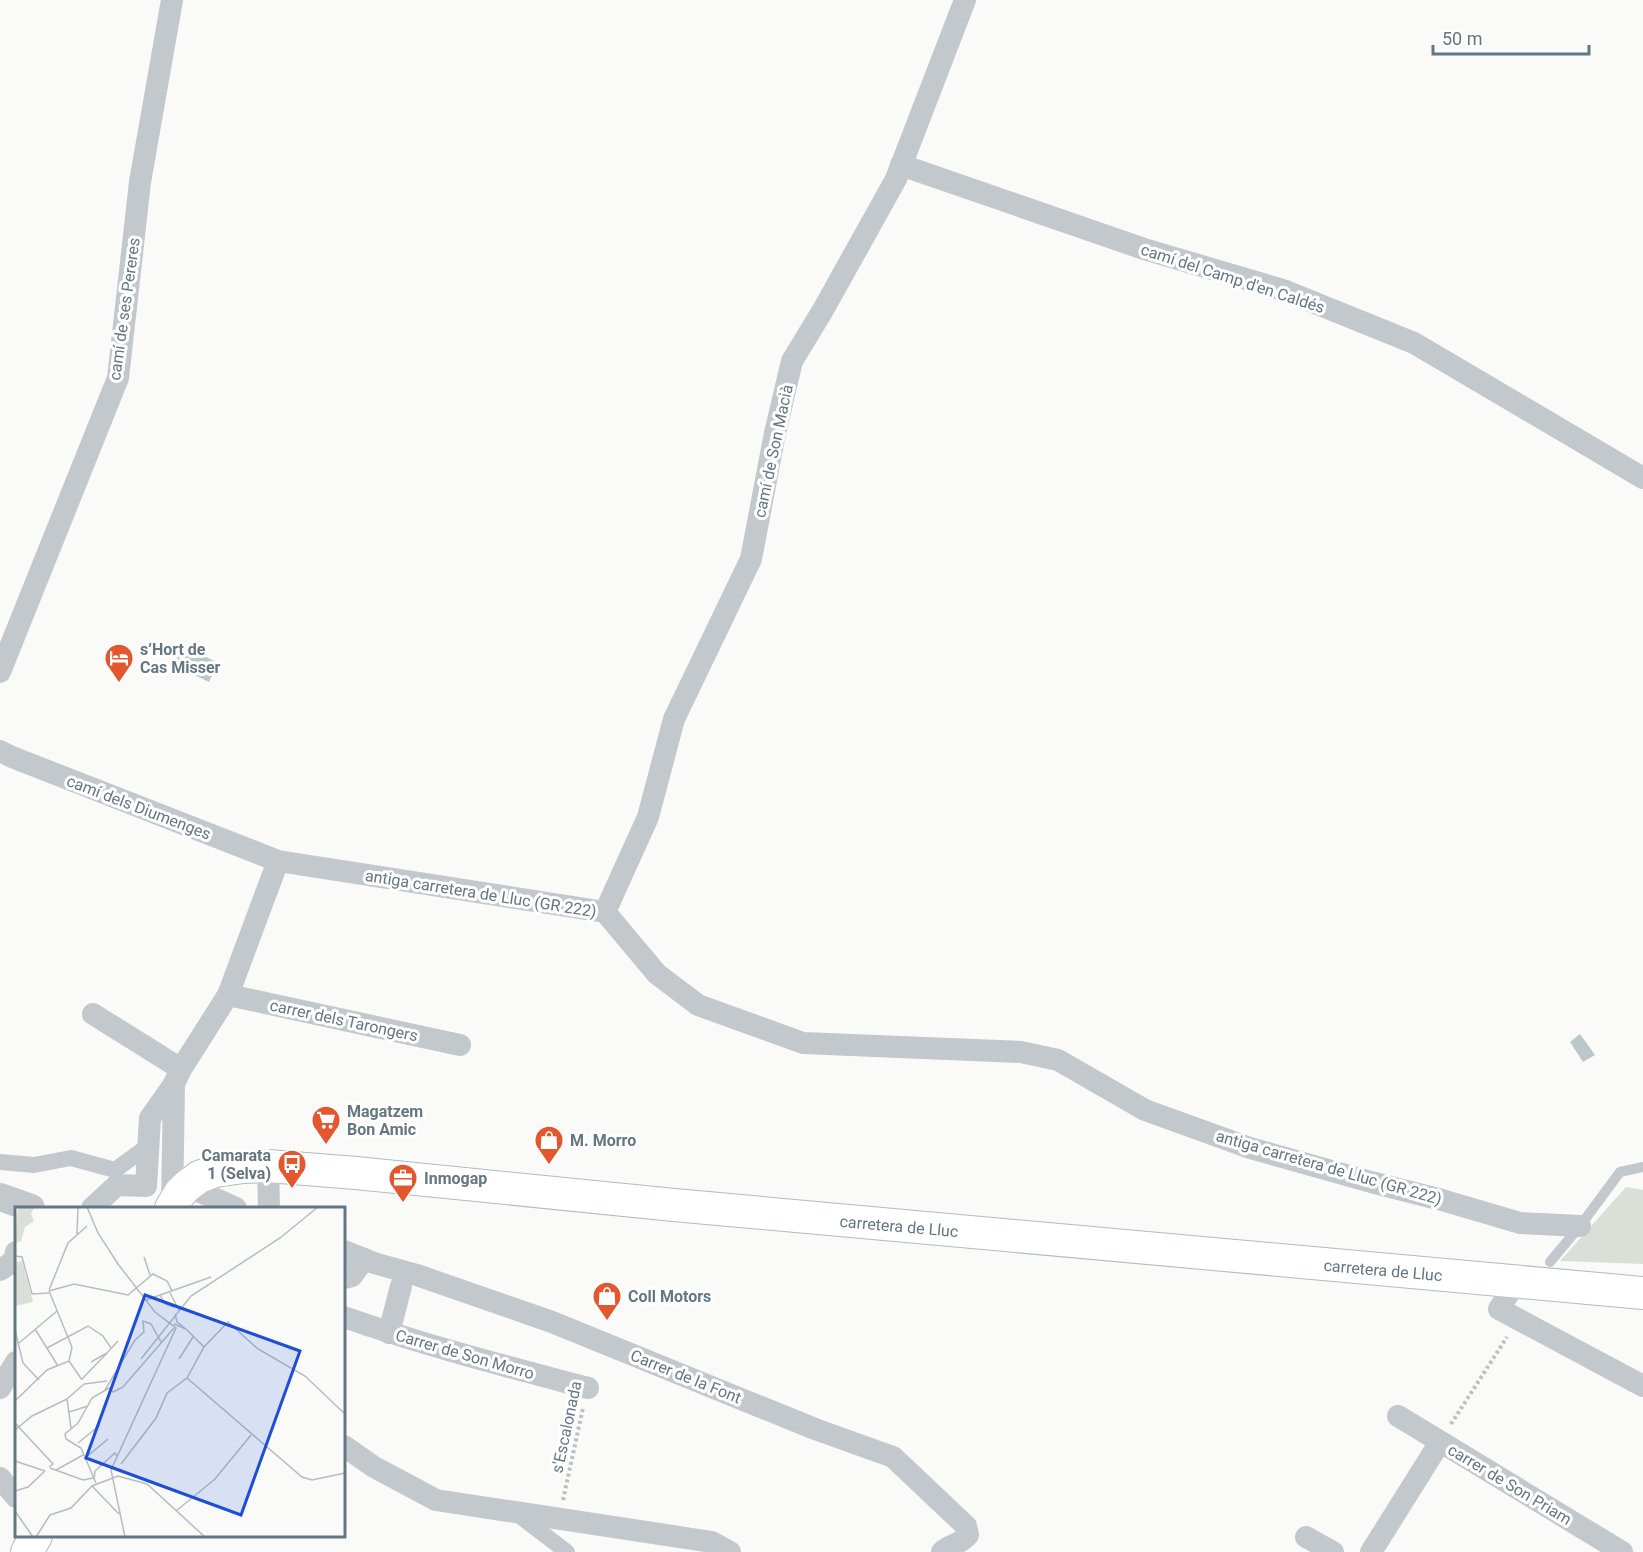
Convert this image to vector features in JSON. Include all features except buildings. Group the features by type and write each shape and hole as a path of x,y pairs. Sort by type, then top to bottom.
{"main road":[{"name":"carretera de Lluc","path":"177,1200 199,1177 215,1171 268,1166 1643,1293"},
{"path":"27,1552 35,1537"}],"street":[{"name":"camí de ses Pereres","path":"0,672 118,378 140,182 172,0"},
{"name":"camí de Son Macià","path":"605,912 648,817 674,720 751,559 775,433 792,360 824,310 896,179 964,0"},
{"name":"camí del Camp d'en Caldés","path":"901,165 1144,249 1282,291 1414,343 1643,478"},
{"name":"camí dels Diumenges","path":"0,751 12,758 278,861"},
{"name":"antiga carretera de Lluc (GR 222)","path":"278,861 605,912 657,974 698,1005 803,1043 1021,1052 1058,1060 1145,1110 1250,1148 1520,1223 1580,1226"},
{"path":"94,1207 117,1185 146,1186 150,1118 228,995 278,861"},
{"name":"carrer dels Tarongers","path":"228,995 460,1045"},
{"path":"93,1014 177,1077"},
{"path":"177,1077 177,1200 223,1207"},
{"path":"0,1162 34,1165 71,1158 115,1170 148,1146"},
{"path":"268,1166 269,1207"},
{"path":"0,1197 27,1207"},
{"path":"345,1278 352,1276 354,1255"},
{"name":"Carrer de la Font","path":"354,1255 552,1322 815,1429 893,1457 966,1526 968,1535 963,1542 947,1547 942,1552"},
{"path":"1516,1282 1499,1309 1643,1386"},
{"path":"389,1333 401,1286"},
{"name":"Carrer de Son Morro","path":"345,1317 389,1333 588,1388"},
{"path":"0,1388 15,1364"},
{"name":"carrer de Son Priam","path":"1398,1416 1622,1552"},
{"path":"1371,1552 1440,1442"},
{"path":"345,1447 374,1467 436,1500 712,1542 730,1552"},
{"path":"0,1478 15,1496"},
{"path":"513,1511 567,1552"},
{"path":"1306,1536 1333,1552"}],"lane":[{"path":"1550,1262 1620,1172 1643,1167"}],"path":[{"path":"1440,1442 1518,1320"},
{"name":"s'Escalonada","path":"559,1518 588,1388"}],"shaded area":[{"path":"179,643 218,663 209,682 170,663"},
{"path":"1580,1034 1595,1055 1583,1062 1570,1042"},
{"path":"1626,1187 1643,1190 1643,1264 1560,1261"}],"place":[{"name":"s’Hort de Cas Misser","path":"119,684"},
{"name":"Magatzem Bon Amic","path":"326,1146"},
{"name":"M. Morro","path":"549,1166"},
{"name":"Camarata 1 (Selva)","path":"292,1190"},
{"name":"Inmogap","path":"403,1204"},
{"name":"Coll Motors","path":"607,1322"}]}
